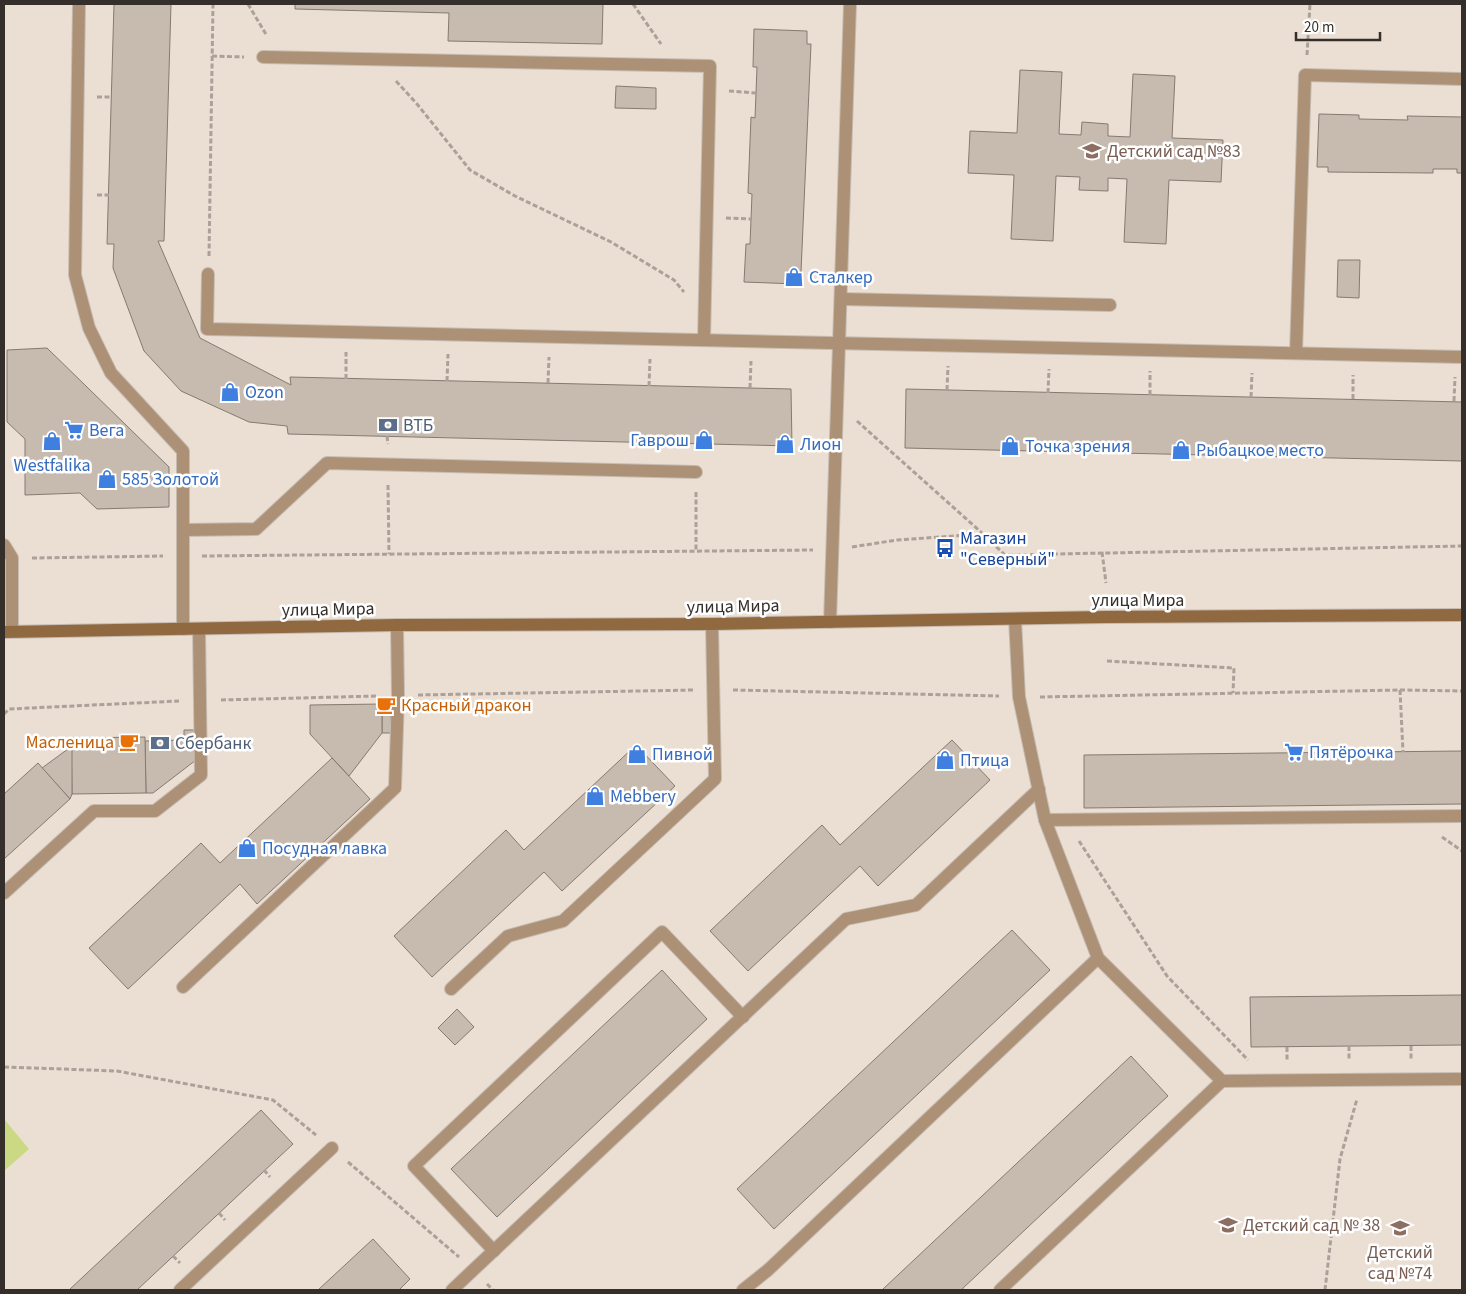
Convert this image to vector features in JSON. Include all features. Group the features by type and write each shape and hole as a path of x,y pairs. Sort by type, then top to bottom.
{"main road":[{"name":"улица Мира","path":"8,632 397,625 712,624 1462,615"}],"lane":[{"path":"79,4 75,275 90,328 112,373 183,451 183,629"},
{"path":"830,622 850,4"},
{"path":"262,57 710,66 704,340"},
{"path":"1296,353 1305,75 1462,78"},
{"path":"208,274 208,329 1462,357"},
{"path":"841,299 1110,305"},
{"path":"183,530 256,529 326,463 696,472"},
{"path":"4,545 12,558 8,632"},
{"path":"1015,619 1019,697 1046,820 1098,958 1222,1081"},
{"path":"452,989 508,936 563,921 715,778 712,624"},
{"path":"183,987 396,788 397,625"},
{"path":"4,893 94,811 155,810 201,775 199,629"},
{"path":"452,1290 846,919 916,905 1039,790"},
{"path":"1046,820 1462,816"},
{"path":"494,1251 414,1166 662,932 743,1017"},
{"path":"743,1290 768,1270 1098,958"},
{"path":"1000,1290 1222,1081 1462,1079"},
{"path":"180,1290 332,1148"}],"path":[{"path":"208,274 213,4"},
{"path":"248,4 280,58"},
{"path":"633,4 675,65"},
{"path":"1305,75 1310,4"},
{"path":"212,56 262,57"},
{"path":"375,59 417,104 470,170 515,196 611,242 674,280 704,315"},
{"path":"346,379 347,332"},
{"path":"447,381 448,335"},
{"path":"548,384 549,337"},
{"path":"649,386 650,339"},
{"path":"750,388 751,341"},
{"path":"838,404 983,534"},
{"path":"387,436 389,554"},
{"path":"696,472 696,551"},
{"path":"1102,552 1106,583"},
{"path":"12,558 183,556"},
{"path":"1107,662 1234,668 1233,693"},
{"path":"1400,690 1403,752"},
{"path":"4,709 9,709"},
{"path":"1065,820 1167,976 1268,1081"},
{"path":"1440,836 1462,851"},
{"path":"4,1067 117,1071 273,1100 332,1148 473,1270 493,1290"},
{"path":"1325,1290 1340,1159 1362,1080"}],"green space":[{"path":"4,1119 29,1149 4,1171"}],"building":[{"path":"114,4 171,4 164,241 158,241 200,338 291,385 290,377 791,389 792,446 288,434 287,426 249,422 181,391 144,351 113,268 114,244 107,244"},
{"path":"295,4 603,4 602,44 448,41 449,13 295,9"},
{"path":"754,29 807,31 807,44 811,44 801,272 797,271 797,284 744,282 746,244 750,244 752,194 748,193 751,117 755,118 756,93 757,67 753,67"},
{"path":"1020,70 1062,72 1059,134 1081,135 1082,122 1108,124 1108,136 1130,137 1133,74 1175,76 1172,138 1223,140 1221,182 1169,180 1166,244 1124,242 1127,179 1108,178 1108,191 1079,190 1080,177 1056,176 1053,241 1011,239 1014,175 968,173 970,131 1017,133"},
{"path":"616,86 656,88 656,109 615,108"},
{"path":"1319,114 1359,115 1359,119 1408,120 1407,116 1462,117 1462,173 1457,173 1457,169 1433,169 1433,173 1328,172 1328,167 1317,167"},
{"path":"1338,260 1360,260 1359,298 1337,297"},
{"name":"Вега","path":"47,348 169,467 169,507 97,509 80,493 25,495 25,439 7,422 7,350"},
{"path":"906,389 1462,402 1462,461 905,448"},
{"path":"382,704 390,704 391,733 382,733"},
{"path":"382,704 382,733 349,776 310,734 310,705"},
{"path":"184,730 196,730 196,760 153,793 146,793 145,741 184,740"},
{"path":"145,737 146,793 72,794 71,738"},
{"path":"952,740 990,780 878,886 860,866 748,971 710,931 822,825 840,845"},
{"path":"636,745 675,786 562,891 544,872 432,977 394,936 506,830 524,850"},
{"path":"72,746 72,794 70,799 42,768"},
{"path":"1462,751 1462,804 1084,808 1084,755"},
{"path":"332,758 370,799 257,904 240,884 128,989 89,948 201,843 220,863"},
{"path":"38,763 70,799 4,859 4,794"},
{"path":"1012,930 1050,970 774,1229 737,1189"},
{"path":"662,970 707,1019 497,1217 451,1169"},
{"path":"1462,995 1462,1045 1251,1047 1250,997"},
{"path":"457,1009 474,1027 455,1045 438,1028"},
{"path":"1131,1056 1168,1096 961,1290 882,1290"},
{"path":"261,1110 293,1144 137,1290 69,1290"},
{"path":"373,1239 410,1279 399,1290 318,1290"}],"place":[{"name":"Детский сад №83","path":"1092,151"},
{"name":"Сталкер","path":"794,277"},
{"name":"Ozon","path":"230,392"},
{"name":"ВТБ","path":"388,425"},
{"name":"Вега","path":"74,430"},
{"name":"Гаврош","path":"704,440"},
{"name":"Westfalika","path":"52,441"},
{"name":"Лион","path":"785,444"},
{"name":"Точка зрения","path":"1010,446"},
{"name":"Рыбацкое место","path":"1181,450"},
{"name":"585 Золотой","path":"107,479"},
{"name":"Магазин \"Северный\"","path":"945,548"},
{"name":"Красный дракон","path":"386,705"},
{"name":"Масленица","path":"129,742"},
{"name":"Сбербанк","path":"160,743"},
{"name":"Пятёрочка","path":"1294,752"},
{"name":"Пивной","path":"637,754"},
{"name":"Птица","path":"945,760"},
{"name":"Mebbery","path":"595,796"},
{"name":"Посудная лавка","path":"247,848"},
{"name":"Детский сад № 38","path":"1228,1225"},
{"name":"Детский сад №74","path":"1400,1228"}]}
